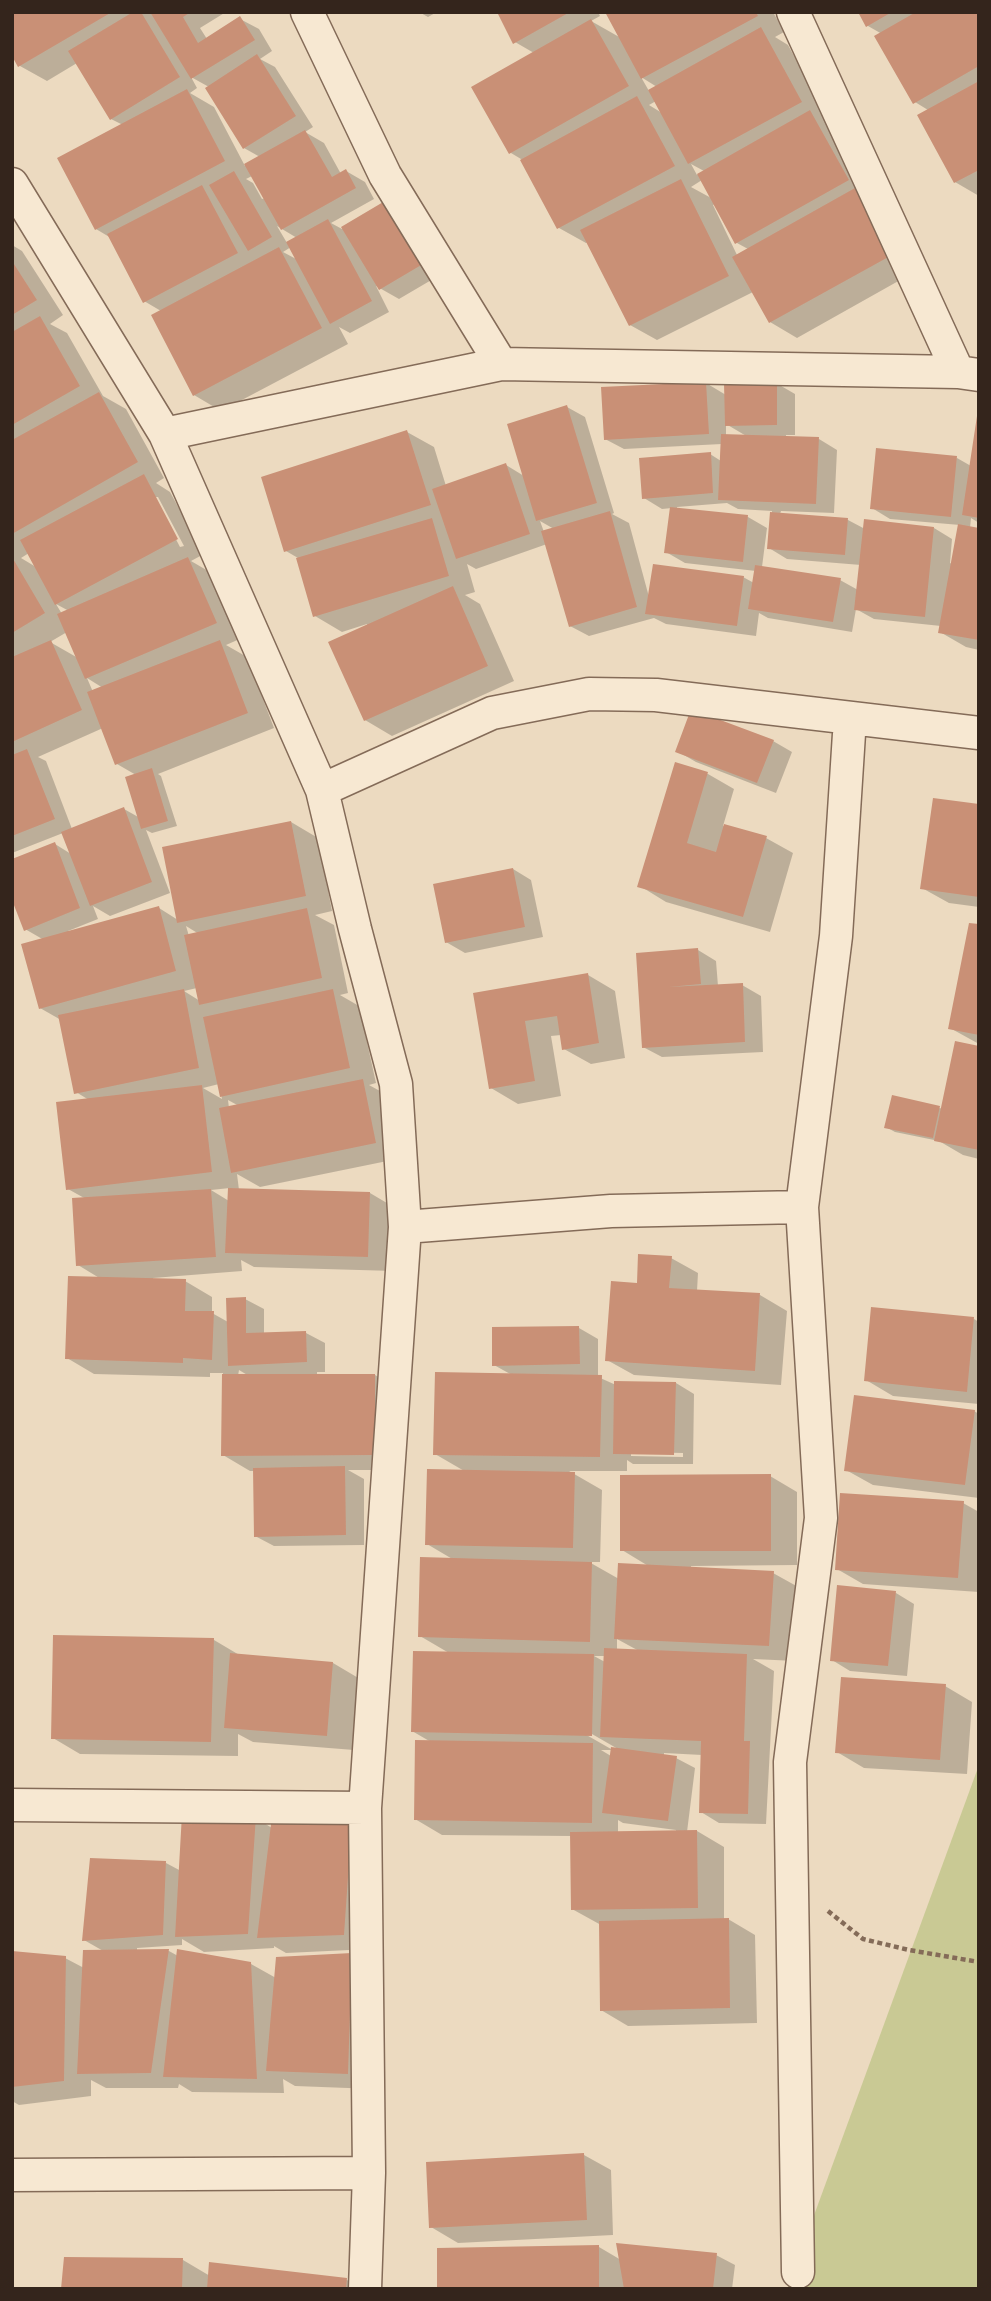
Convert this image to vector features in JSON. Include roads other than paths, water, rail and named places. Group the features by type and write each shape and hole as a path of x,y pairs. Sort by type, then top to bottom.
{"street":[{"path":"307,12 385,175 502,364"},
{"path":"165,434 502,364 969,373 793,12"},
{"path":"12,184 165,434 322,790 396,1084 405,1227 365,1808 369,2173 365,2289"},
{"path":"322,790 492,713 589,694 656,695 979,733"},
{"path":"797,2272 790,1762 821,1518 802,1207 836,936 850,718"},
{"path":"405,1227 611,1211 802,1207"},
{"path":"12,1805 365,1808"},
{"path":"12,2175 369,2173"}]}
